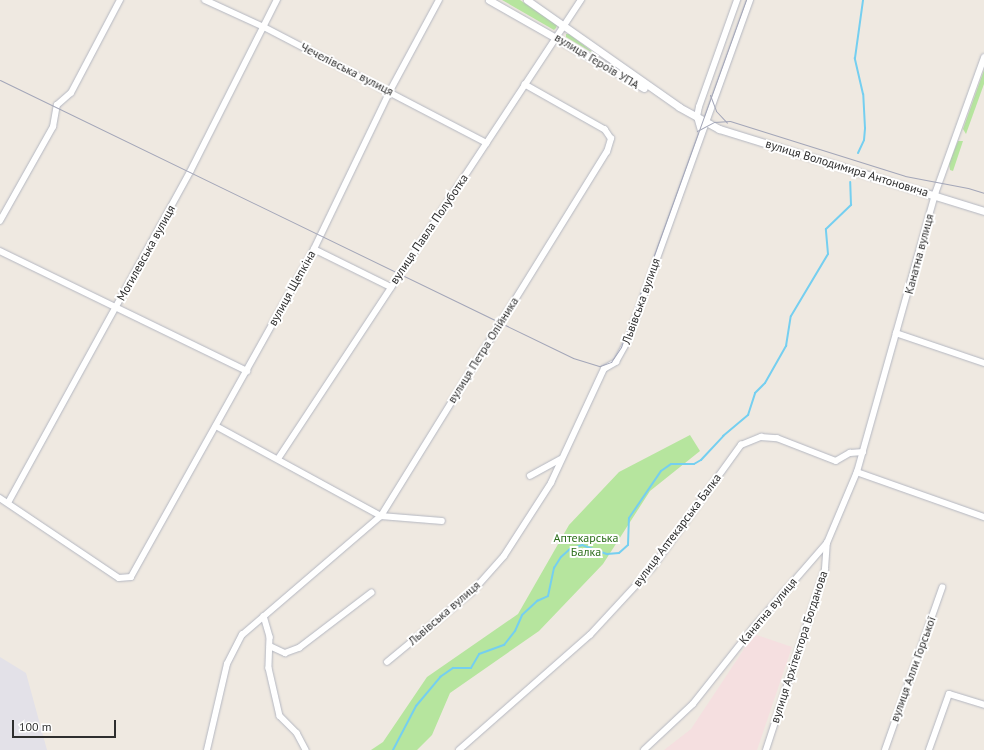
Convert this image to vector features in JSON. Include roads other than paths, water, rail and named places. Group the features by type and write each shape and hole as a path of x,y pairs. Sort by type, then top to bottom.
{"street":[{"path":"0,221 53,127 57,104 71,93 120,0"},
{"name":"Чечелівська вулиця","path":"205,0 264,27 488,142"},
{"name":"Могилевська вулиця","path":"8,503 190,172 277,0"},
{"name":"вулиця Щепкіна","path":"8,503 119,578 131,577 136,571 314,249 390,91 439,0"},
{"name":"вулиця Героїв УПА","path":"489,0 557,36 703,121"},
{"name":"вулиця Героїв УПА","path":"527,0 646,84 703,121"},
{"name":"вулиця Павла Полуботка","path":"278,459 581,0"},
{"path":"703,121 737,0"},
{"path":"703,121 750,0"},
{"name":"Канатна вулиця","path":"644,750 693,704 754,627 827,542 858,472 935,194 984,58"},
{"name":"вулиця Петра Олійника","path":"207,750 228,664 242,635 381,516 607,152 610,139 605,130 526,85"},
{"name":"Львівська вулиця","path":"387,662 472,592 499,562 551,483 604,369 616,362 626,342 701,132 703,121"},
{"name":"вулиця Володимира Антоновича","path":"703,121 935,194 984,212"},
{"path":"314,249 391,287"},
{"path":"0,251 247,371"},
{"path":"896,333 984,363"},
{"path":"216,426 381,516 442,521"},
{"name":"вулиця Аптекарська Балка","path":"459,750 595,629 652,568 741,445 761,437 777,438 836,461 850,453 863,452"},
{"path":"530,476 561,460"},
{"path":"858,472 984,517"},
{"path":"0,498 8,503"},
{"name":"вулиця Архітектора Богданова","path":"766,750 825,569 827,542"},
{"name":"вулиця Алли Горської","path":"885,750 942,588"},
{"path":"270,646 286,653 299,648 372,592"},
{"path":"264,616 270,637 268,668 280,716 297,733 306,750"},
{"path":"929,750 949,694 984,705"}],"waterway":[{"path":"858,153 864,140 865,128 863,94 855,58 863,0"},
{"path":"393,750 416,706 440,677 453,668 471,668 479,654 504,645 515,631 522,615 537,601 548,596 554,568 561,557 570,549 582,545 607,554 619,553 628,545 629,518 661,471 671,464 694,464 701,460 723,436 748,415 755,393 765,383 786,346 791,316 828,254 826,229 851,205 850,182"}],"tram line":[{"path":"0,80 573,358 600,366 611,362 621,347 746,0"},
{"path":"710,95 716,111 727,123"},
{"path":"697,131 714,122 730,121 905,176 968,188 984,193"}],"park label":[{"name":"Аптекарська Балка","path":"586,545"}]}
